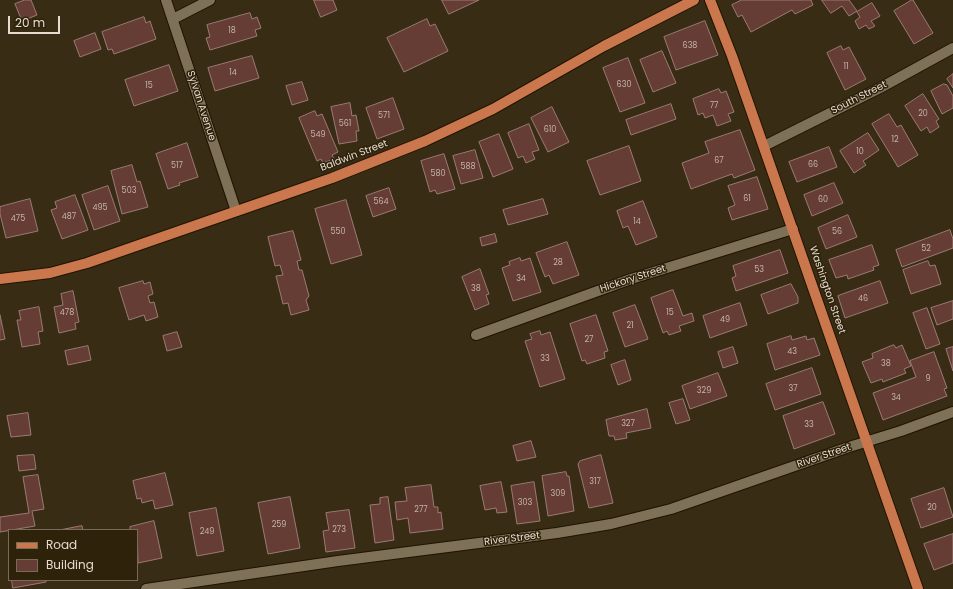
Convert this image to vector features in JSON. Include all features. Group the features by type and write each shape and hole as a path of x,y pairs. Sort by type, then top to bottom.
{"main road":[{"name":"Baldwin Street","path":"0,279 35,275 67,269 115,254 332,178 396,153 449,131 493,109 604,46 694,0"},
{"name":"Washington Street","path":"710,0 723,30 764,146 918,589"}],"street":[{"name":"Sylvan Avenue","path":"166,0 236,211"},
{"path":"173,20 210,0"},
{"name":"South Street","path":"764,146 880,88 953,48"},
{"name":"Hickory Street","path":"476,334 631,279 793,229"},
{"name":"River Street","path":"146,589 611,524 671,509 953,412"}],"building":[{"path":"25,0 31,0 37,15 22,21 15,4"},
{"path":"314,0 333,0 337,10 321,17"},
{"path":"442,0 479,0 449,14"},
{"path":"742,0 811,0 813,5 795,14 792,10 751,32 742,15 738,17 732,5"},
{"path":"822,0 849,0 857,11 849,16 842,6 831,13"},
{"path":"912,0 933,33 914,44 894,11"},
{"path":"872,3 880,16 871,21 875,26 869,29 866,25 859,29 855,21 860,17 857,12"},
{"path":"250,13 252,19 257,17 261,28 255,30 257,36 210,50 206,38 210,37 207,25"},
{"path":"144,17 146,23 150,21 156,39 114,54 112,49 108,50 102,32"},
{"path":"427,19 430,26 435,24 448,51 404,72 387,38"},
{"path":"705,21 718,55 676,70 664,37"},
{"path":"95,33 101,49 80,57 74,41"},
{"path":"841,46 843,50 849,47 866,79 845,90 827,53"},
{"path":"662,51 676,83 653,92 640,60"},
{"path":"252,56 259,78 215,91 208,68"},
{"path":"628,58 645,103 620,112 603,68"},
{"path":"169,65 178,91 134,106 125,80"},
{"path":"953,74 953,88 947,79"},
{"path":"302,82 308,100 292,105 286,86"},
{"path":"944,84 947,85 953,96 953,108 942,114 931,91"},
{"path":"719,89 721,93 726,91 734,112 728,114 731,121 717,126 713,115 705,118 703,113 698,115 693,99"},
{"path":"923,94 939,119 936,121 939,127 930,133 927,127 921,131 905,106"},
{"path":"393,98 404,129 377,139 366,108"},
{"path":"350,103 352,116 356,115 359,131 356,131 357,141 339,144 331,107"},
{"path":"671,104 676,119 631,135 626,120"},
{"path":"552,107 569,142 548,152 531,118"},
{"path":"315,111 317,116 322,114 338,152 332,155 334,159 323,163 321,159 317,161 299,118"},
{"path":"889,114 897,127 901,125 918,155 898,167 872,124"},
{"path":"529,124 539,150 532,152 535,159 526,163 523,156 518,158 508,133"},
{"path":"740,130 755,170 734,178 732,174 691,189 682,163 709,153 705,142"},
{"path":"868,133 879,150 863,161 866,165 854,173 840,151"},
{"path":"499,134 513,169 493,177 479,142"},
{"path":"187,143 198,177 179,183 180,185 168,189 156,154"},
{"path":"629,146 641,181 600,195 587,161"},
{"path":"829,147 837,167 797,182 789,162"},
{"path":"475,150 483,178 461,184 453,156"},
{"path":"444,154 455,189 437,194 435,190 430,192 421,161"},
{"path":"132,165 137,182 140,181 148,207 122,214 111,171"},
{"path":"757,177 768,209 732,220 728,208 735,205 728,186"},
{"path":"834,183 843,203 812,216 804,195"},
{"path":"108,186 120,221 94,230 82,195"},
{"path":"389,188 396,209 373,217 366,196"},
{"path":"75,195 88,230 62,239 51,210 57,208 55,202"},
{"path":"30,199 38,231 6,238 0,214 0,207"},
{"path":"543,199 548,214 508,225 503,210"},
{"path":"346,200 362,255 331,264 315,209"},
{"path":"643,201 657,237 636,245 628,226 623,228 617,211"},
{"path":"848,215 857,237 826,249 818,228"},
{"path":"950,230 953,239 953,248 902,267 896,250"},
{"path":"293,231 301,260 297,261 299,270 302,270 309,296 306,300 309,310 291,315 288,303 283,304 276,276 283,275 280,265 275,266 268,237"},
{"path":"495,234 497,242 482,246 480,238"},
{"path":"567,242 579,275 553,284 549,275 545,277 536,253"},
{"path":"872,245 879,265 873,267 874,270 848,279 847,275 836,278 829,260"},
{"path":"780,250 788,273 736,291 732,278 736,276 733,266"},
{"path":"520,258 521,261 530,258 541,292 513,301 502,268 510,265 509,262"},
{"path":"928,261 930,266 935,265 941,284 911,294 903,270"},
{"path":"480,269 489,294 486,295 489,304 475,310 462,277"},
{"path":"143,281 144,284 150,282 153,294 148,296 150,303 154,302 158,317 146,321 144,315 129,320 119,288"},
{"path":"880,281 888,303 845,318 838,296"},
{"path":"791,284 798,297 798,303 768,314 761,295"},
{"path":"673,290 683,316 692,313 694,321 679,326 681,331 669,335 667,331 663,333 651,298"},
{"path":"73,291 79,322 75,323 76,329 59,333 54,307 63,305 61,294"},
{"path":"953,301 953,319 937,325 931,308"},
{"path":"740,303 747,325 710,338 703,316"},
{"path":"635,305 648,339 625,347 613,313"},
{"path":"39,307 43,331 38,332 40,344 22,347 17,320 21,320 19,311"},
{"path":"927,308 940,344 926,349 913,313"},
{"path":"0,315 5,339 0,340"},
{"path":"596,315 608,351 604,352 605,358 587,364 585,360 582,361 570,324"},
{"path":"540,331 541,335 550,332 565,379 540,387 525,341 532,339 530,334"},
{"path":"177,332 182,347 167,351 163,336"},
{"path":"791,336 792,340 806,336 807,340 814,338 820,355 775,370 767,344"},
{"path":"894,345 896,348 902,345 911,366 904,369 906,373 883,382 882,379 871,383 862,362 873,358 872,354"},
{"path":"88,346 91,360 68,365 65,351"},
{"path":"733,347 738,363 723,368 718,352"},
{"path":"953,347 953,371 946,349"},
{"path":"934,352 947,388 944,389 947,396 883,420 873,393 916,377 910,361"},
{"path":"625,360 631,380 618,385 611,365"},
{"path":"812,368 821,394 775,410 766,384"},
{"path":"718,373 727,396 690,409 682,386"},
{"path":"683,399 690,420 676,424 669,403"},
{"path":"823,402 835,434 794,449 783,416"},
{"path":"647,409 651,428 626,433 627,438 615,440 614,436 609,436 606,420"},
{"path":"28,413 31,435 11,437 7,416"},
{"path":"531,441 536,457 517,461 513,446"},
{"path":"34,455 36,469 19,471 17,456"},
{"path":"601,455 613,503 589,508 578,464 580,461"},
{"path":"566,472 567,476 569,476 574,511 548,516 542,476"},
{"path":"165,473 173,505 155,509 153,500 142,503 141,498 137,499 133,481"},
{"path":"38,475 44,509 32,511 35,526 8,529 8,531 0,532 0,517 29,513 23,477"},
{"path":"501,482 507,512 497,513 496,508 485,510 480,486"},
{"path":"534,482 540,521 517,524 511,486"},
{"path":"431,485 434,507 438,507 438,513 441,512 443,529 410,533 408,518 397,520 395,502 407,501 405,488"},
{"path":"944,488 953,517 921,528 911,499"},
{"path":"290,497 300,548 268,554 258,503"},
{"path":"388,497 394,540 375,543 370,505 380,504 380,498"},
{"path":"216,508 224,551 197,556 189,513"},
{"path":"349,510 355,548 326,552 323,531 329,530 326,513"},
{"path":"154,521 162,558 138,563 138,529 130,529 130,527"},
{"path":"82,526 83,529 66,529"},
{"path":"953,534 953,563 934,570 924,544"},
{"path":"12,581 46,581 46,582 13,588"}]}
